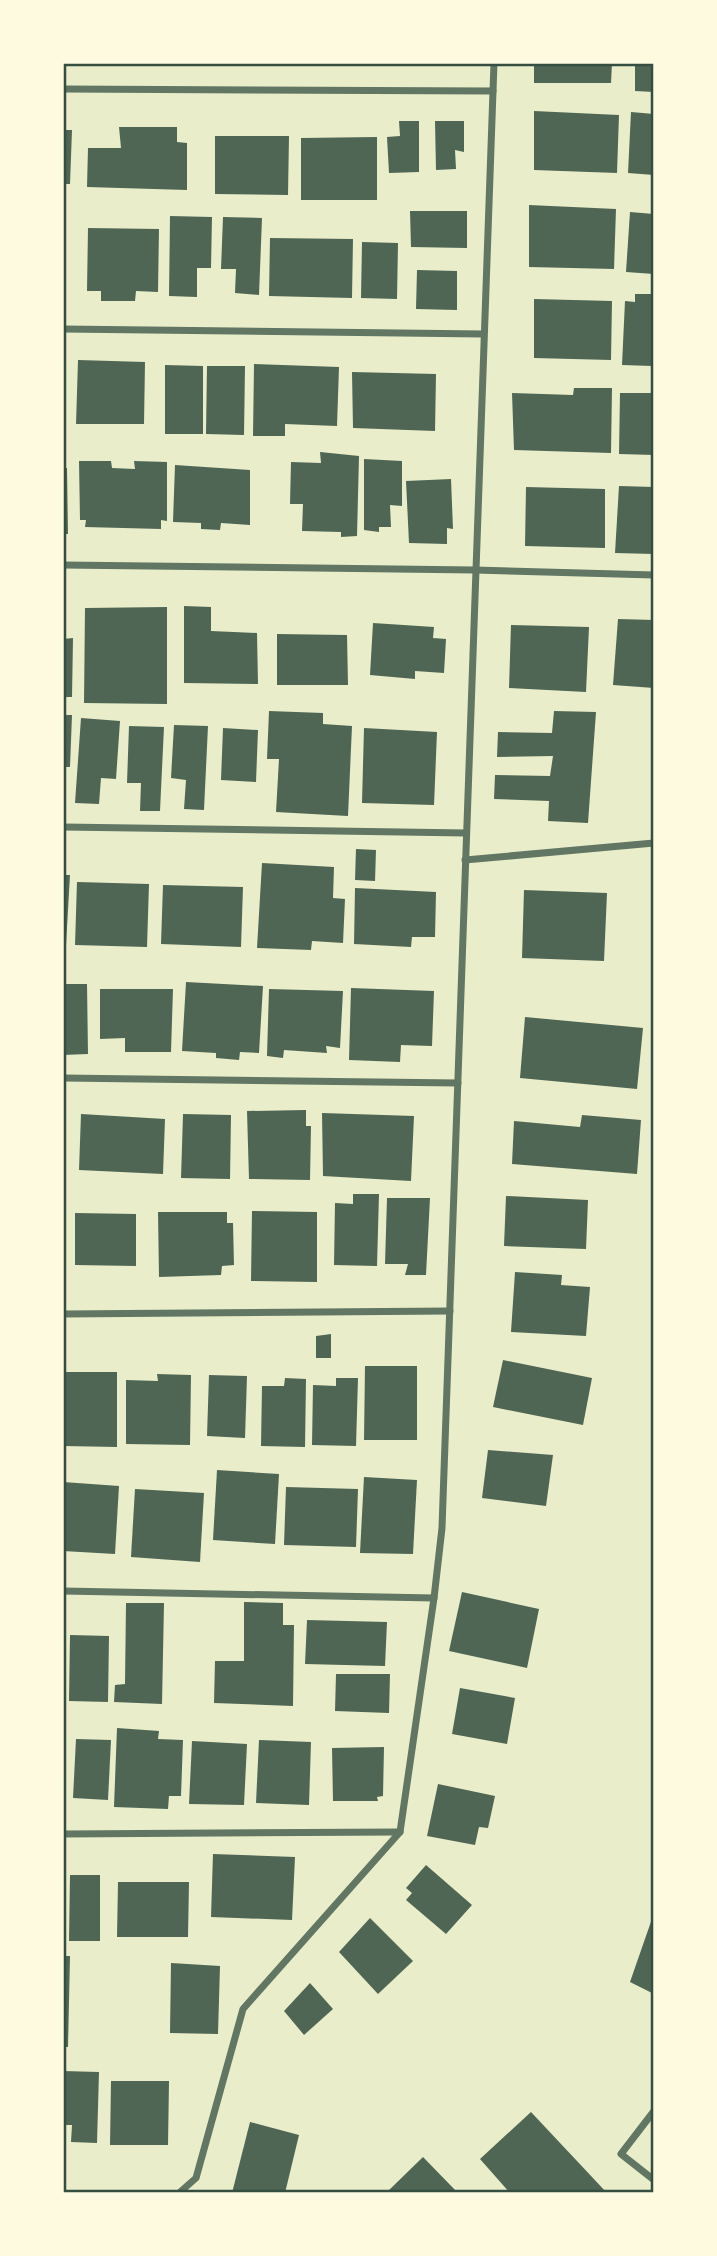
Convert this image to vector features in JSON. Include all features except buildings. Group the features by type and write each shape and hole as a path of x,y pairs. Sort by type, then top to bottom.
{"street":[{"path":"179,2193 196,2178 243,2009 400,1832 442,1528 494,63"},
{"path":"63,89 493,91"},
{"path":"63,330 483,334"},
{"path":"63,565 654,575"},
{"path":"63,827 466,833"},
{"path":"465,860 654,843"},
{"path":"63,1078 458,1083"},
{"path":"63,1314 450,1311"},
{"path":"63,1591 434,1598"},
{"path":"63,1834 400,1832"},
{"path":"654,2111 621,2154 654,2180"}]}
